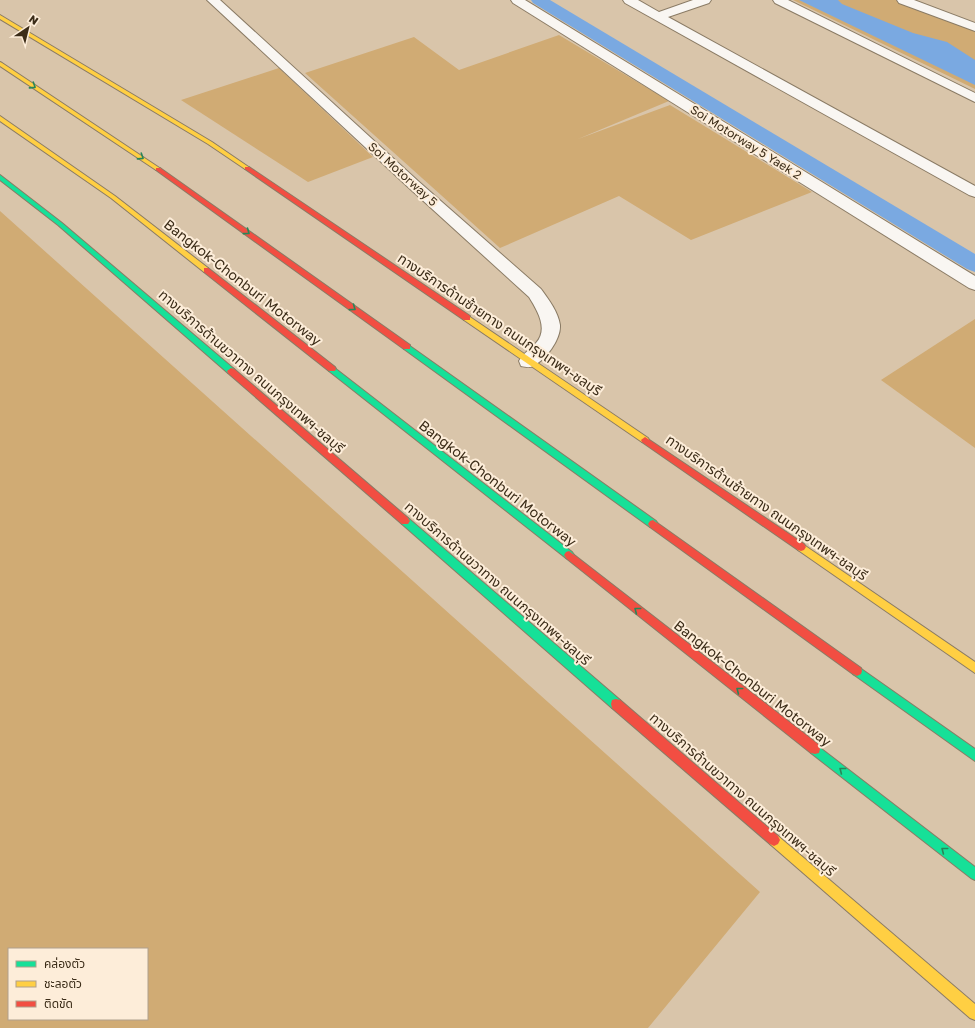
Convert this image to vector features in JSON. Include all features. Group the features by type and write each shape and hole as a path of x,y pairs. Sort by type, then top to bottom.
{"main road":[{"name":"ทางบริการด้านซ้ายทาง ถนนกรุงเทพฯ-ชลบุรี","path":"0,17 210,143 732,499 975,668"},
{"path":"0,64 165,173 975,756"},
{"name":"Bangkok-Chonburi Motorway","path":"0,118 113,197 975,874"},
{"name":"ทางบริการด้านขวาทาง ถนนกรุงเทพฯ-ชลบุรี","path":"0,177 60,224 975,1012"}],"street":[{"name":"Soi Motorway 5","path":"213,0 413,184 535,293 546,308 550,323 550,336 546,343 528,360"},
{"name":"Soi Motorway 5 Yaek 2","path":"517,0 975,284"},
{"path":"629,0 975,192"},
{"path":"658,16 705,0"},
{"path":"779,0 975,98"},
{"path":"903,0 975,27"}],"shaded area":[{"path":"793,0 896,0 975,30 975,89"},
{"path":"559,35 669,101 578,139 670,105 812,192 691,240 619,196 500,248 305,73 414,37 459,70"},
{"path":"279,68 373,157 308,182 181,100"},
{"path":"0,211 760,892 648,1028 0,1028"},
{"path":"975,319 975,448 881,380"}],"water":[{"path":"799,0 838,0 842,4 913,33 947,42 975,60 975,85"}],"waterway":[{"path":"539,0 975,264"}],"traffic: fast":[{"path":"0,177 60,224 231,371"},
{"path":"407,347 653,524"},
{"path":"332,369 569,555"},
{"path":"405,521 616,704"},
{"path":"857,671 975,756"},
{"path":"815,749 975,874"}],"traffic: slow":[{"path":"0,17 210,143 247,168"},
{"path":"0,64 158,169"},
{"path":"0,118 113,197 206,270"},
{"path":"467,318 645,440"},
{"path":"801,547 975,668"},
{"path":"774,840 975,1013"}],"traffic: jam":[{"path":"247,168 467,318"},
{"path":"158,169 407,347"},
{"path":"206,270 332,369"},
{"path":"231,371 405,521"},
{"path":"645,440 801,547"},
{"path":"653,524 857,671"},
{"path":"569,555 815,749"},
{"path":"616,704 774,840"}]}
